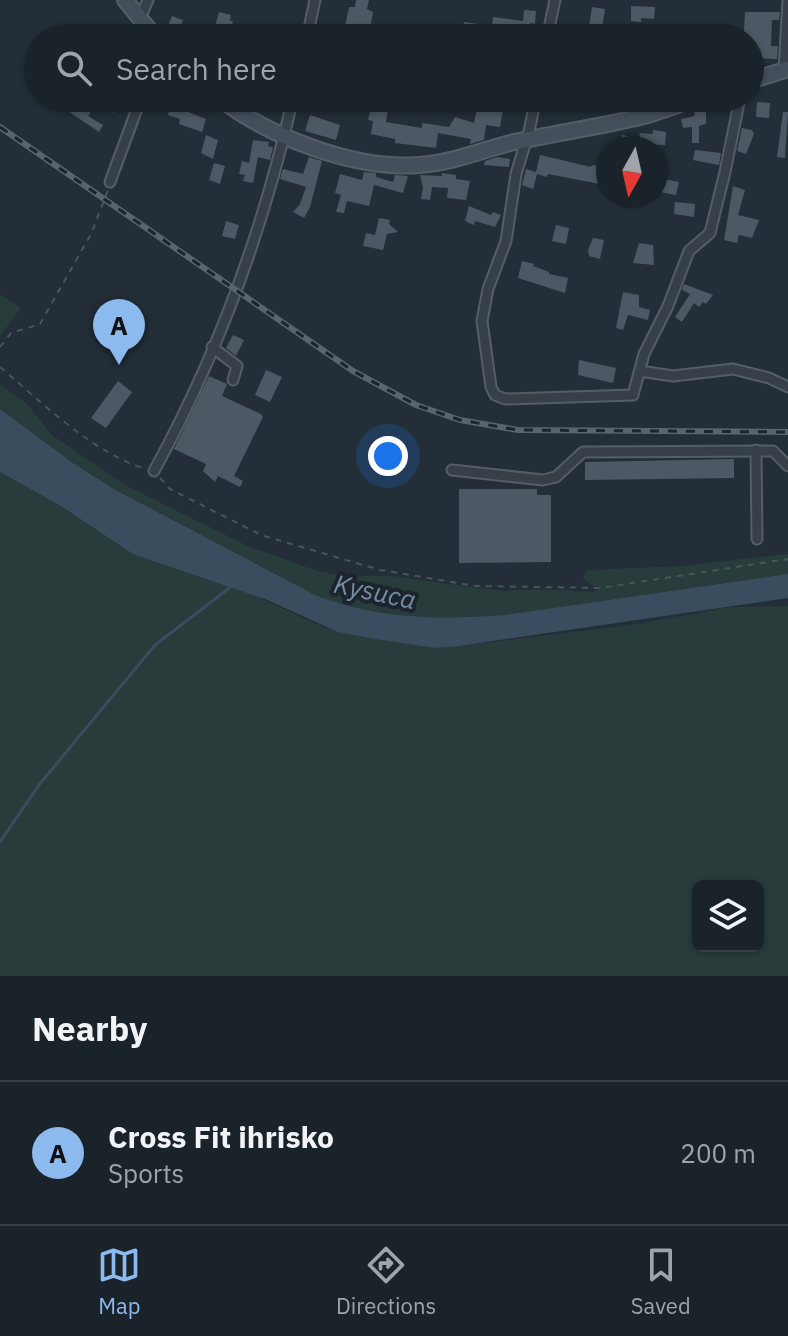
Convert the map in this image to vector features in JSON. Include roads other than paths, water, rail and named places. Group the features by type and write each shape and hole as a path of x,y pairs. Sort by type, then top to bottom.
{"main road":[{"path":"125,0 145,24"},
{"path":"764,77 786,70"},
{"path":"239,112 284,136 371,162 417,165 657,112"}],"street":[{"path":"142,24 140,18 148,0"},
{"path":"310,24 315,0"},
{"path":"550,24 555,0"},
{"path":"786,70 788,0"},
{"path":"110,182 136,112"},
{"path":"154,471 177,430 239,281 290,112"},
{"path":"533,112 516,174 506,241 488,289 482,321 491,387 495,395 519,400 633,395 644,354 668,306 689,251 710,233 737,112"},
{"path":"212,347 237,366 233,380"},
{"path":"640,371 673,376 733,369 769,378 788,387"},
{"path":"756,450 757,539"},
{"path":"452,470 543,480 556,477 583,452 773,451 788,466"}],"water":[{"path":"0,409 112,488 317,596 341,604 410,616 505,615 788,574 788,598 452,647 435,648 338,632 265,599 133,554 61,506 0,472"}],"waterway":[{"path":"0,842 39,785 155,645 232,586"}],"railway":[{"path":"0,127 353,371 416,405 460,420 518,430 788,432"}],"place":[{"name":"Cross Fit ihrisko","path":"119,365"}],"water label":[{"name":"Kysuca","path":"375,592"}]}
